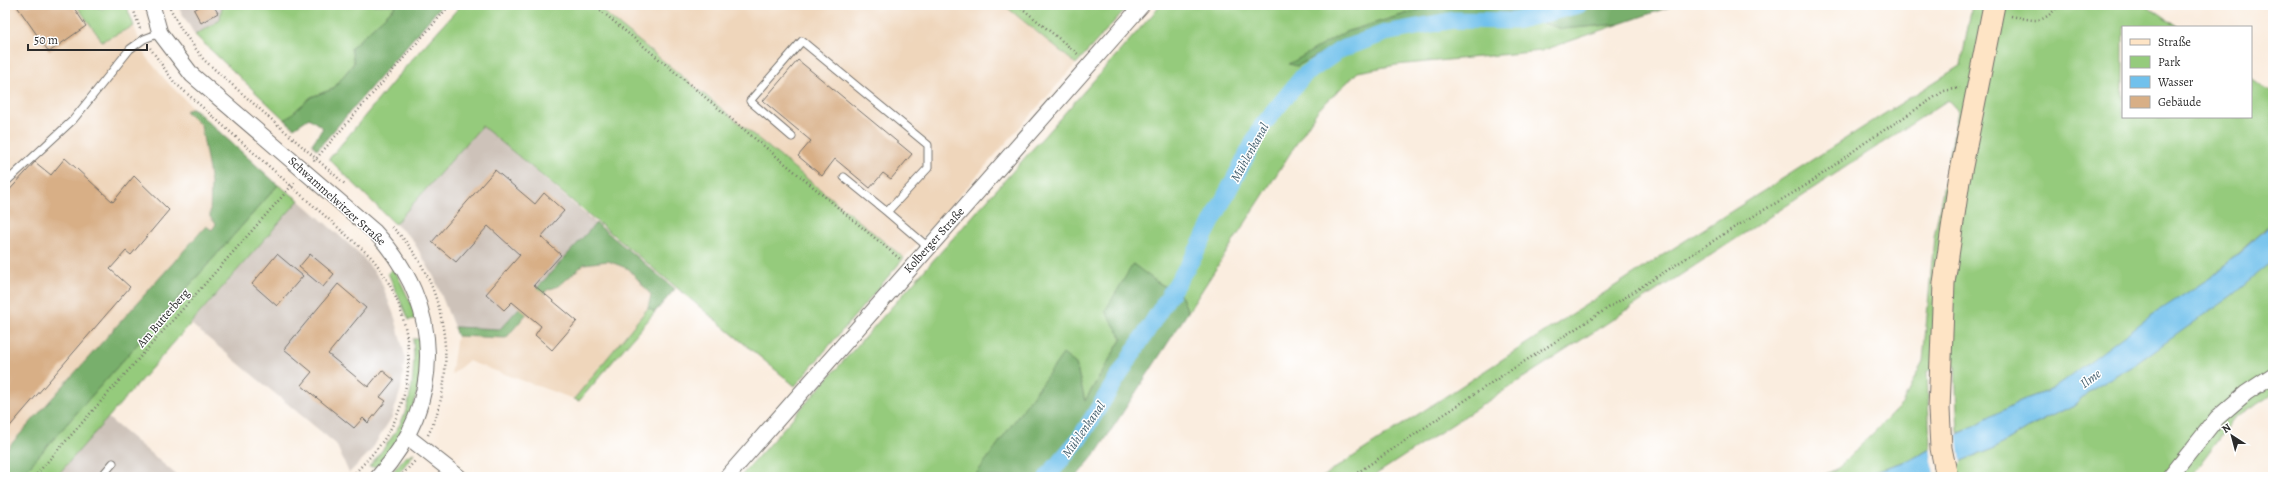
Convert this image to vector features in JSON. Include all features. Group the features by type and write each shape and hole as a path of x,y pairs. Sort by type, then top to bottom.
{"street":[{"name":"Schwammelwitzer Straße","path":"152,5 160,33 192,75 375,232 390,248 415,289 428,342 427,371 418,412 408,436 392,461 378,477"},
{"name":"Kolberger Straße","path":"727,477 910,267 1091,65 1142,5"},
{"path":"1947,477 1941,440 1940,370 1944,283 1950,233 1993,8"},
{"path":"2170,477 2217,418 2246,393 2273,375"},
{"path":"408,436 459,477"}],"lane":[{"path":"5,183 73,120 130,49 144,39 160,33"},
{"path":"792,137 750,101 802,41 928,145 928,168 887,212"},
{"path":"844,177 928,247"},
{"path":"101,477 113,463"}],"path":[{"path":"132,5 134,16 144,39 174,82 370,256 385,273 397,299 407,331 409,352 406,380 397,415 380,445 351,477"},
{"path":"317,158 450,5"},
{"path":"594,5 910,267"},
{"path":"1018,5 1091,65"},
{"path":"1993,8 2037,21 2049,17 2059,5"},
{"path":"1351,477 1500,377 1735,227 1810,183 1863,144 1944,91 1978,84"},
{"name":"Am Butterberg","path":"34,477 305,171"}],"shaded area":[{"path":"5,5 76,5 102,41 134,26 146,57 169,84 193,108 186,111 201,125 211,182 210,217 216,224 212,230 206,226 5,451"},
{"path":"177,5 222,5 220,20 195,35"},
{"path":"595,5 1004,5 1076,64 904,258"},
{"path":"482,126 596,223 500,329 454,327 434,277 412,239 395,224"},
{"path":"299,200 360,254 380,279 395,318 405,356 401,389 392,417 370,452 349,473 336,444 191,324"},
{"path":"608,261 629,269 646,286 651,295 648,308 574,399 468,361 451,375 457,336 506,338 547,290 559,285 584,264"},
{"path":"108,418 179,477 56,477"}],"green space":[{"path":"76,5 89,5 103,9 109,5 126,5 134,26 102,41"},
{"path":"222,5 397,5 351,48 354,63 333,89 311,97 285,120 195,35 220,20"},
{"path":"397,5 442,5 317,150 312,144 323,128 309,118 294,128 285,120 311,97 333,89 354,63 351,48"},
{"path":"461,5 595,5 904,258 795,386 482,126 395,224 329,159 408,64"},
{"path":"1004,5 1129,5 1076,64"},
{"path":"1161,5 1470,5 1422,9 1345,32 1297,66 1351,38 1427,17 1510,12 1562,29 1620,24 1541,51 1396,65 1358,72 1318,110 1188,312 1181,295 1157,282 1132,264 1122,338 1085,401 1076,364 1063,355 974,477 740,477"},
{"path":"1470,5 1675,5 1620,24 1562,29 1510,12 1427,17 1351,38 1297,66 1289,64 1345,32 1422,9"},
{"path":"1972,5 2146,5 2177,26 2122,26 2122,118 2252,118 2252,79 2273,93 2273,217 2268,226 2213,276 2053,389 2020,401 1973,427 1958,433 1955,366 1927,371 1930,449 1910,460 1856,477 1820,477 1838,468 1902,404 1923,361 1934,237 1958,111 1948,100 1372,477 1322,477 1644,267 1961,65"},
{"path":"193,108 278,185 20,477 5,477 5,451 206,226 212,230 216,224 210,217 211,182 201,125 185,111"},
{"path":"278,185 299,200 56,477 20,477"},
{"path":"596,223 675,289 655,312 648,308 651,295 629,269 608,261 584,264 559,286 547,290 506,338 457,336 454,327 500,329"},
{"path":"2273,261 2273,394 2234,419 2190,477 1929,477 1961,461 1995,448 2026,429 2074,405 2088,392 2134,365"},
{"path":"1133,264 1157,282 1181,295 1188,312 1097,452 1076,477 974,477 1063,354 1076,364 1085,401 1122,338 1105,311"},
{"path":"394,268 418,318 409,320 388,273"},
{"path":"648,308 655,312 579,401 574,399"},
{"path":"413,339 421,339 422,351 420,378 414,405 404,429 393,447 377,467 369,467 393,436 400,424 408,404 414,360"},
{"path":"414,453 396,477 388,477 405,457"}],"water":[{"name":"Ilme","path":"2273,223 2273,261 2231,296 2134,365 2088,392 2074,405 2026,429 1995,448 1961,461 1929,477 1856,477 1910,460 2020,401 2053,389 2149,317 2213,276"}],"pier":[{"path":"1957,431 1961,463 1934,475 1930,447"}],"building":[{"path":"16,5 72,5 86,26 49,52"},
{"path":"202,5 213,5 218,13 201,23 194,10"},
{"path":"798,60 912,154 891,179 883,173 870,188 835,159 822,176 798,156 811,141 763,101"},
{"path":"65,158 113,202 134,176 169,210 131,255 126,251 110,269 130,287 5,432 5,195 35,162 51,175"},
{"path":"495,170 535,204 544,193 564,211 541,237 561,255 534,285 577,321 552,350 535,335 541,326 512,302 504,310 486,294 520,255 488,226 456,262 432,242"},
{"path":"277,254 303,276 277,306 252,284"},
{"path":"310,254 334,274 323,287 299,267"},
{"path":"338,284 366,308 328,354 368,387 382,370 394,380 380,397 386,401 368,423 363,418 354,428 301,385 312,372 284,349"}],"waterway":[{"name":"Mühlenkanal","path":"1047,477 1079,439 1194,256 1262,126 1303,76 1340,50 1385,33 1454,20 1515,21 1579,5"}]}
